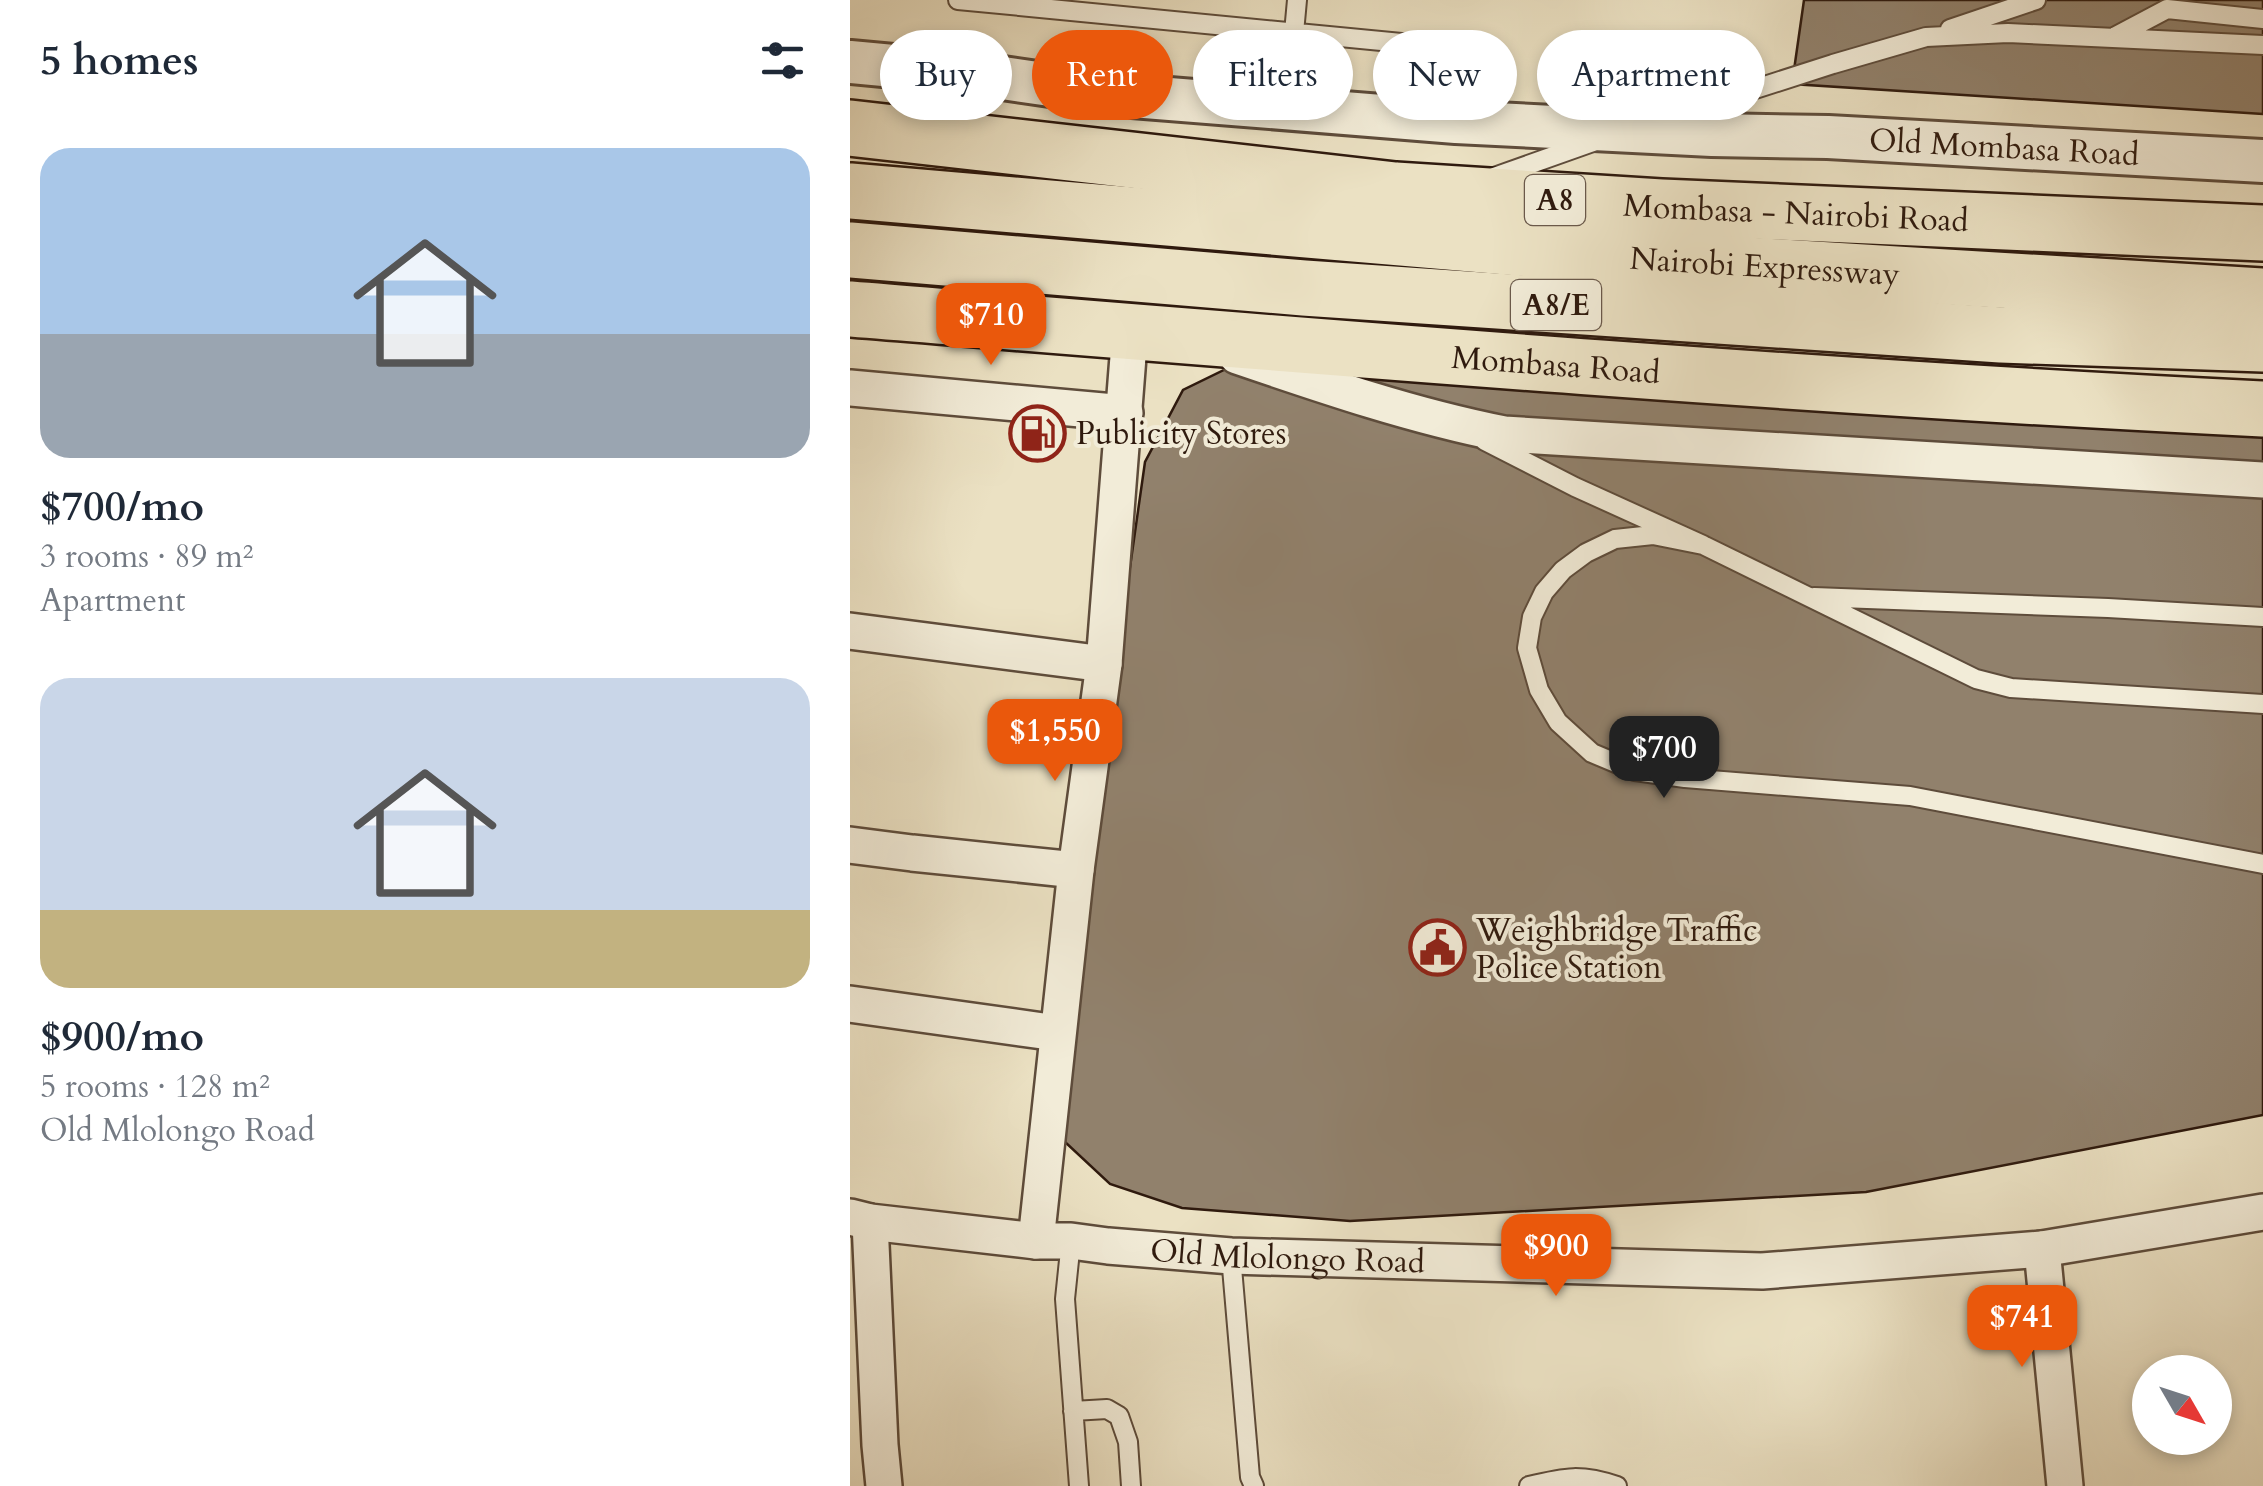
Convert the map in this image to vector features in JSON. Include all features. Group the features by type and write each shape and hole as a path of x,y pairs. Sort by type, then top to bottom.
{"highway":[{"name":"Mombasa - Nairobi Road","path":"850,128 1395,190 1661,207 2263,233"},
{"name":"Nairobi Expressway","path":"850,192 1648,259 2263,296"},
{"name":"Nairobi Expressway","path":"850,250 1364,292 2001,334 2263,344"},
{"name":"Mombasa Road","path":"850,309 1663,372 2263,409"}],"street":[{"name":"Old Mombasa Road","path":"850,62 1193,102"},
{"name":"Old Mombasa Road","path":"1353,115 2263,162"},
{"path":"1054,1241 1057,1033 1104,664 1125,413 1153,334 1451,423 1504,434 2263,480"},
{"path":"850,388 1125,413"},
{"path":"850,631 1104,664"},
{"path":"850,844 1076,870"},
{"path":"850,1004 1057,1033"},
{"name":"Old Mlolongo Road","path":"860,1220 1232,1256 1762,1270 2042,1249 2263,1212"},
{"path":"860,1220 865,1442 884,1486"},
{"path":"2042,1249 2065,1486"}],"lane":[{"path":"958,0 1254,30"},
{"path":"1294,30 1297,0"},
{"path":"1395,190 1490,178 2036,0"},
{"path":"2113,38 2167,9 2263,18"},
{"path":"1926,38 2008,33 2263,45"},
{"path":"1353,39 1443,47 1457,52 1468,64 1470,74 1456,122"},
{"path":"1451,423 1976,679 2011,688 2263,704"},
{"path":"1704,545 1654,535 1615,539 1586,552 1544,592 1532,616 1527,648 1539,690 1558,722 1592,753 1635,771 1910,796 2263,864"},
{"path":"1808,597 2263,616"},
{"path":"1054,1241 1065,1299 1079,1486"},
{"path":"1232,1256 1250,1478 1254,1486"},
{"path":"1072,1411 1107,1409 1118,1416 1128,1442 1131,1486"},
{"path":"1530,1486 1566,1478 1595,1478 1617,1486"}],"building":[{"path":"1804,0 2263,0 2263,114 1792,84"},
{"path":"1228,368 2263,436 2263,1115 1866,1192 1350,1221 1182,1208 1110,1184 1050,1128 1145,462 1183,390"}],"place":[{"name":"Publicity Stores","path":"1037,433"},
{"name":"Weighbridge Traffic Police Station","path":"1437,948"}]}
